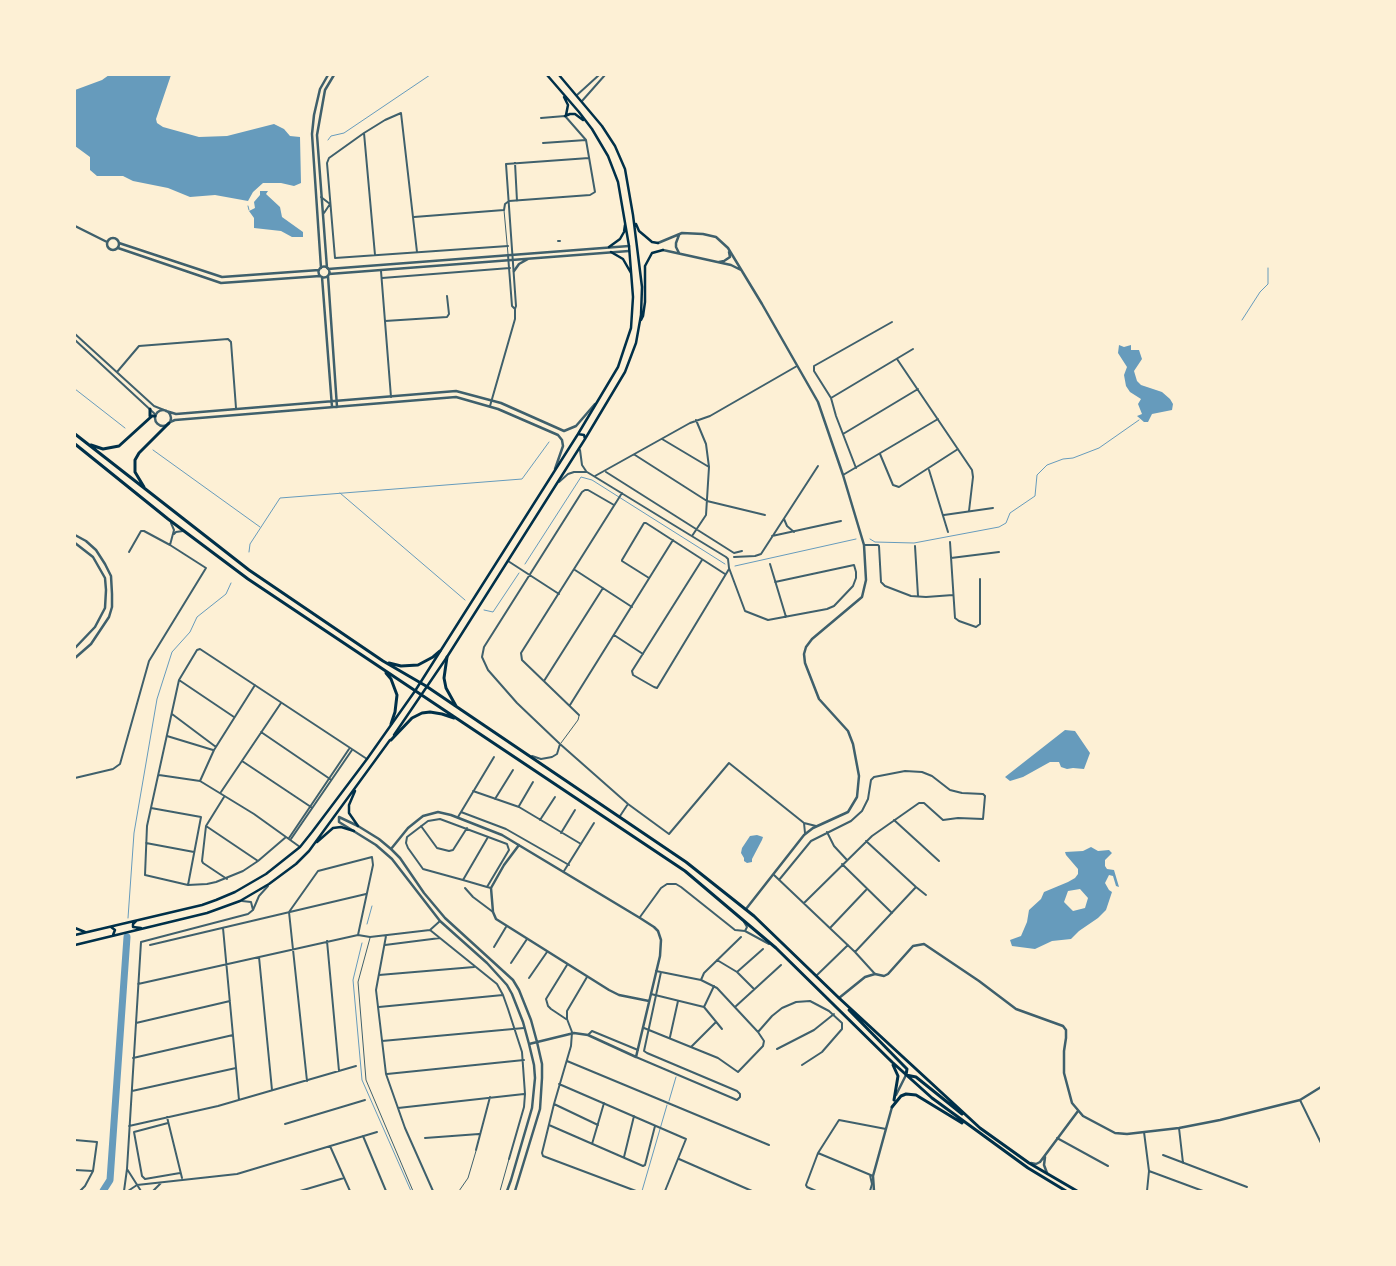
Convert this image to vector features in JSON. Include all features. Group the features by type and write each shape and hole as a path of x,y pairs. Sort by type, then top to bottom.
{"main road":[{"path":"75,935 202,905 235,892 266,874 300,847 367,759 415,691 578,434 618,367 629,334 633,309 630,251 617,177 592,129 547,75"},
{"path":"309,851 391,740 447,657 585,438 629,363 636,343 641,320 642,287 626,176 619,154 602,126 559,75"},
{"path":"558,88 568,105 568,112 565,116"},
{"path":"565,116 577,114 592,129"},
{"path":"633,215 639,231 648,239 658,243"},
{"path":"609,247 622,235 625,222"},
{"path":"641,320 644,316 645,266 652,253 663,250"},
{"path":"611,252 625,262 632,276"},
{"path":"149,419 150,409"},
{"path":"86,443 103,449 119,446 156,415"},
{"path":"588,418 589,424 594,423"},
{"path":"147,490 135,472 135,460 139,453 169,422"},
{"path":"75,434 249,570 383,661 426,686 686,862 746,909 838,998 980,1128"},
{"path":"578,434 584,435 585,438"},
{"path":"75,444 168,519 248,579 685,871 776,948 906,1075 978,1132 1028,1168 1066,1191"},
{"path":"383,661 401,666 418,665 426,662 440,651"},
{"path":"447,657 444,678 446,688 458,709"},
{"path":"379,668 391,679 397,696 391,724"},
{"path":"391,740 412,718 422,712 451,717 474,730"},
{"path":"358,826 352,819 349,809 351,799 364,777"},
{"path":"75,945 207,913 240,901 296,864 333,828 341,827 354,831"},
{"path":"138,920 133,924 134,928 150,927"},
{"path":"109,927 113,927 115,930 112,936"},
{"path":"75,928 88,932"},
{"path":"838,998 855,1018 904,1066 907,1070 906,1075"},
{"path":"892,1062 898,1076 894,1100"},
{"path":"906,1075 916,1077 940,1098 1029,1163 1077,1191"},
{"path":"892,1107 901,1096 906,1094 916,1095 978,1132"}],"street":[{"path":"328,75 318,94 312,134 320,269 332,407"},
{"path":"334,75 325,90 317,135 337,406"},
{"path":"577,95 599,75 602,79"},
{"path":"582,100 605,75"},
{"path":"417,252 403,114 385,120 329,158 327,163 335,258 508,246"},
{"path":"413,217 504,210 505,203 509,201 591,195 595,190 586,140 565,116 541,118"},
{"path":"364,133 375,255"},
{"path":"543,143 586,140"},
{"path":"515,309 512,304 510,268 513,254 506,164 589,158"},
{"path":"515,163 518,201"},
{"path":"321,197 330,204"},
{"path":"323,214 330,204"},
{"path":"75,226 107,242"},
{"path":"658,243 682,233 712,235 721,240 728,248 798,366 821,410 844,475 864,545 866,580 862,597 812,639 806,647 804,654 805,663 819,699 839,720 852,740 859,776 858,794 852,807 841,816 820,825 804,835 746,909"},
{"path":"680,254 676,248 676,243 678,236 682,233"},
{"path":"107,242 115,238 119,243 222,277 629,246"},
{"path":"107,242 110,250 118,248 221,283 630,251"},
{"path":"118,248 119,243"},
{"path":"715,262 724,261 730,257 728,248"},
{"path":"663,250 734,266 742,270"},
{"path":"490,406 515,319 514,272 508,254"},
{"path":"514,272 521,262 529,258"},
{"path":"382,278 510,268"},
{"path":"381,270 391,397"},
{"path":"221,283 222,277"},
{"path":"385,321 447,317 449,314 448,296"},
{"path":"856,468 842,434 831,398 814,371 814,366 892,322"},
{"path":"75,334 154,406 174,414 454,391 491,400 564,431 576,426 598,400"},
{"path":"117,372 138,346 228,339 231,342 236,409"},
{"path":"75,340 156,415 156,422 165,426 171,416 165,411 160,411 156,415"},
{"path":"831,398 913,349"},
{"path":"897,359 973,474 969,511"},
{"path":"595,476 606,472 696,420 710,416 798,366"},
{"path":"110,371 113,368"},
{"path":"842,434 918,389"},
{"path":"385,397 386,403"},
{"path":"169,422 242,414 456,397 490,406 560,437 563,442 563,448 555,469"},
{"path":"242,408 242,414"},
{"path":"844,475 938,419"},
{"path":"692,536 706,515 708,501 709,467 706,444 696,420"},
{"path":"662,439 709,467"},
{"path":"579,447 582,465 587,472"},
{"path":"880,454 893,485 899,487 958,449"},
{"path":"635,455 708,501 764,515"},
{"path":"728,559 761,554 818,466"},
{"path":"928,469 948,532"},
{"path":"557,484 568,474 587,472 728,559"},
{"path":"606,472 736,554"},
{"path":"615,504 588,490 582,492 484,647 482,657 488,670 517,704 560,744 628,804 669,834 729,763 804,824 820,825"},
{"path":"579,715 522,660 521,654 621,494"},
{"path":"942,515 993,508"},
{"path":"168,519 174,530 170,545"},
{"path":"784,519 786,526 794,532"},
{"path":"772,536 842,521"},
{"path":"649,578 622,562 644,523 726,575"},
{"path":"75,778 113,769 120,764 149,661 206,568 144,531 141,531 129,552"},
{"path":"173,535 176,532 185,532"},
{"path":"75,535 86,541 96,550 105,564 111,576 112,594 112,607 109,617 91,644 75,658"},
{"path":"570,705 673,540"},
{"path":"950,542 955,618 976,627 979,626 980,579"},
{"path":"75,543 93,557 105,578 106,590 105,608 95,627 75,648"},
{"path":"864,545 879,546 881,582 885,586 918,596 954,595"},
{"path":"915,546 918,596"},
{"path":"734,557 742,551"},
{"path":"951,558 998,552"},
{"path":"728,559 729,568 745,611 768,620 834,606 853,586 856,578 854,565 775,582"},
{"path":"702,560 632,673 657,688 729,568"},
{"path":"508,561 559,594"},
{"path":"770,564 786,617"},
{"path":"574,570 632,607"},
{"path":"544,681 603,588"},
{"path":"614,635 643,654"},
{"path":"351,749 289,838 243,871 207,884 188,885 145,875 146,843 151,808 179,680 197,650 200,650 255,685 367,759"},
{"path":"179,680 234,717"},
{"path":"200,781 214,750 255,685"},
{"path":"221,793 281,703"},
{"path":"172,714 216,747"},
{"path":"261,732 331,779"},
{"path":"167,736 214,750"},
{"path":"527,755 549,759 555,756 560,744"},
{"path":"458,818 494,757"},
{"path":"242,761 311,807"},
{"path":"495,799 513,770"},
{"path":"780,880 811,841 851,821 862,811 868,799 872,778 905,771 922,772 932,776 950,790 962,793 983,794 985,796 983,819 958,818 946,821 924,803 920,803 866,840 804,903"},
{"path":"159,775 200,781 221,793 300,847"},
{"path":"519,807 533,782"},
{"path":"473,791 519,807 581,844"},
{"path":"225,796 206,826 202,862 227,878"},
{"path":"540,820 555,797"},
{"path":"619,816 628,804"},
{"path":"151,808 201,818 188,885"},
{"path":"560,833 575,810"},
{"path":"391,849 408,828 422,816 438,812 502,835 654,927 660,935 661,948 636,1057"},
{"path":"461,812 506,829 569,865"},
{"path":"507,1191 512,1180 532,1108 535,1078 534,1065 525,1028 512,994 507,984 487,963 440,921 398,866 376,845 339,822 339,818 343,818 358,826 391,849 400,858 444,918 513,980 519,990 531,1020 537,1042 542,1064 542,1078 540,1109 515,1191"},
{"path":"487,887 509,850 507,844 440,819 432,819 409,835 406,843 421,867 463,880 487,887 491,888"},
{"path":"894,820 938,861"},
{"path":"563,873 594,823"},
{"path":"804,824 804,835"},
{"path":"206,826 258,861"},
{"path":"421,826 437,848 449,851 453,850 467,828"},
{"path":"827,832 834,846 847,860"},
{"path":"463,880 488,837"},
{"path":"866,840 926,895"},
{"path":"146,843 194,852"},
{"path":"519,845 504,865 491,888 493,912 496,919 567,965 619,995 649,1001"},
{"path":"307,1081 289,912 318,871 372,857 373,861 358,935"},
{"path":"842,864 892,912"},
{"path":"774,875 848,945 875,974"},
{"path":"124,1191 127,1169 140,946 144,941 248,914 254,910 268,884"},
{"path":"640,918 660,888 667,884 676,884 735,930 745,931 776,948"},
{"path":"855,952 916,887"},
{"path":"465,888 473,897 493,912"},
{"path":"830,928 867,889"},
{"path":"150,945 366,894"},
{"path":"240,901 251,902 254,910"},
{"path":"739,916 746,926 745,931"},
{"path":"138,984 358,935 370,937 430,930 440,921"},
{"path":"494,947 506,927"},
{"path":"224,928 239,1100"},
{"path":"430,930 497,984 503,995 524,1060 524,1107 509,1159"},
{"path":"386,935 376,990 386,1074 398,1108 433,1191"},
{"path":"702,980 704,973 741,936"},
{"path":"384,945 440,938"},
{"path":"512,963 527,939"},
{"path":"327,941 340,1071"},
{"path":"838,998 864,977 875,974 884,976 888,974 912,946 924,944 979,981 1016,1009 1060,1024 1066,1030 1064,1073 1072,1103 1083,1116 1115,1133 1127,1134 1179,1128 1220,1120 1300,1100 1321,1087"},
{"path":"816,976 848,945"},
{"path":"737,972 763,949"},
{"path":"529,978 548,952"},
{"path":"260,956 272,1090"},
{"path":"717,960 737,972 754,989"},
{"path":"735,1007 781,964"},
{"path":"567,965 548,995 546,1002 548,1006 567,1019"},
{"path":"379,976 474,967"},
{"path":"643,1028 724,1061 733,1070 738,1072 763,1046 764,1041 758,1032 714,986 702,980 656,971"},
{"path":"529,1044 572,1032 588,1035 737,1100 740,1097 740,1094 737,1092 647,1054 643,1047 661,972"},
{"path":"587,977 568,1006 567,1019 572,1032 572,1046 559,1084 542,1152 545,1156 636,1191"},
{"path":"704,1007 714,986"},
{"path":"651,994 704,1007 722,1029"},
{"path":"378,1007 503,995"},
{"path":"136,1023 230,1001"},
{"path":"670,1038 678,1001"},
{"path":"758,1032 782,1008 796,1002 810,1001 834,1014 842,1024 842,1029 822,1052 802,1065"},
{"path":"829,1011 835,1005"},
{"path":"778,1049 814,1030 834,1014"},
{"path":"691,1047 716,1022"},
{"path":"382,1041 525,1028"},
{"path":"588,1035 592,1031 638,1050"},
{"path":"133,1058 233,1035"},
{"path":"386,1074 524,1060"},
{"path":"567,1061 769,1145"},
{"path":"129,1126 239,1100 356,1066"},
{"path":"132,1091 236,1068"},
{"path":"870,1191 872,1175 894,1100 906,1075"},
{"path":"559,1084 686,1139 665,1191"},
{"path":"398,1108 525,1094"},
{"path":"476,1150 490,1098"},
{"path":"285,1124 365,1100"},
{"path":"1300,1100 1321,1143"},
{"path":"592,1144 604,1103"},
{"path":"554,1104 598,1125"},
{"path":"1029,1163 1038,1164 1078,1111"},
{"path":"624,1157 634,1116"},
{"path":"167,1117 182,1179"},
{"path":"816,1191 806,1186 818,1153 839,1120 886,1129"},
{"path":"168,1123 134,1132 142,1176 145,1178 180,1173"},
{"path":"548,1125 644,1165 655,1125"},
{"path":"1179,1128 1183,1164"},
{"path":"128,1191 137,1186 182,1179 237,1174 378,1132"},
{"path":"1144,1132 1149,1171 1147,1191"},
{"path":"425,1138 479,1134"},
{"path":"363,1136 386,1191"},
{"path":"1057,1138 1108,1166"},
{"path":"75,1140 97,1142 93,1172 86,1186 80,1191"},
{"path":"330,1146 350,1191"},
{"path":"818,1153 872,1175"},
{"path":"1045,1155 1045,1169 1050,1176"},
{"path":"1164,1155 1183,1164 1247,1187"},
{"path":"679,1159 752,1191"},
{"path":"127,1169 141,1191"},
{"path":"75,1170 93,1172"},
{"path":"1149,1171 1202,1191"},
{"path":"872,1175 874,1191"},
{"path":"300,1191 344,1178"},
{"path":"153,1191 163,1182"}],"lane":[{"path":"504,210 508,254"},
{"path":"560,744 578,720 579,715"},
{"path":"370,937 358,982 366,1080 413,1191"},
{"path":"459,1191 468,1178 476,1150"},
{"path":"500,1191 509,1159"}],"water":[{"path":"109,75 171,75 156,119 157,123 163,127 199,137 227,136 274,124 284,129 290,136 300,137 301,183 294,186 281,183 263,183 253,192 248,201 215,195 190,197 168,188 133,181 123,176 97,176 90,170 90,157 75,146 75,90 102,80"},
{"path":"260,191 268,191 266,194 280,207 282,217 303,232 303,237 292,237 281,231 254,228 254,218 249,211 255,208 254,202 260,195"},
{"path":"1119,345 1124,347 1131,345 1131,350 1139,350 1142,359 1134,371 1137,381 1141,385 1162,392 1173,404 1172,410 1152,414 1148,422 1144,422 1137,416 1142,414 1138,404 1141,399 1130,392 1126,386 1124,375 1127,367 1118,353"},
{"path":"1065,730 1075,731 1090,753 1084,769 1067,769 1061,767 1059,762 1050,762 1023,777 1010,781 1005,777"},
{"path":"757,835 763,837 762,840 752,862 747,863 744,861 741,853 742,848 750,836"},
{"path":"1091,847 1098,851 1109,850 1112,853 1105,860 1105,866 1107,869 1114,870 1119,887 1116,886 1113,876 1109,875 1105,883 1112,892 1106,910 1071,939 1052,941 1035,949 1012,946 1010,940 1021,936 1027,922 1029,910 1041,899 1044,892 1068,882 1078,874 1078,869 1065,852 1083,851","holes":["1080,889 1088,898 1085,908 1073,911 1064,902 1068,891"]}],"waterway":[{"path":"328,140 331,136 344,133 430,75"},
{"path":"248,206 249,210"},
{"path":"1242,320 1260,292 1268,284 1268,268"},
{"path":"75,389 125,428"},
{"path":"870,539 875,542 914,543 999,527 1006,523 1010,513 1035,496 1037,475 1047,465 1099,448 1139,420"},
{"path":"249,552 250,544 280,498 522,479 549,442"},
{"path":"153,450 260,527"},
{"path":"525,564 581,477 592,480 725,564"},
{"path":"340,493 465,600"},
{"path":"735,566 856,539"},
{"path":"484,610 493,612 519,573"},
{"path":"128,918 134,833 157,699 172,652 190,632 197,617 226,594 231,583"},
{"path":"367,924 372,906"},
{"path":"103,1191 110,1180 127,937"},
{"path":"362,943 353,980 362,1080 411,1191"},
{"path":"669,1101 676,1077"},
{"path":"642,1191 667,1105"}]}
